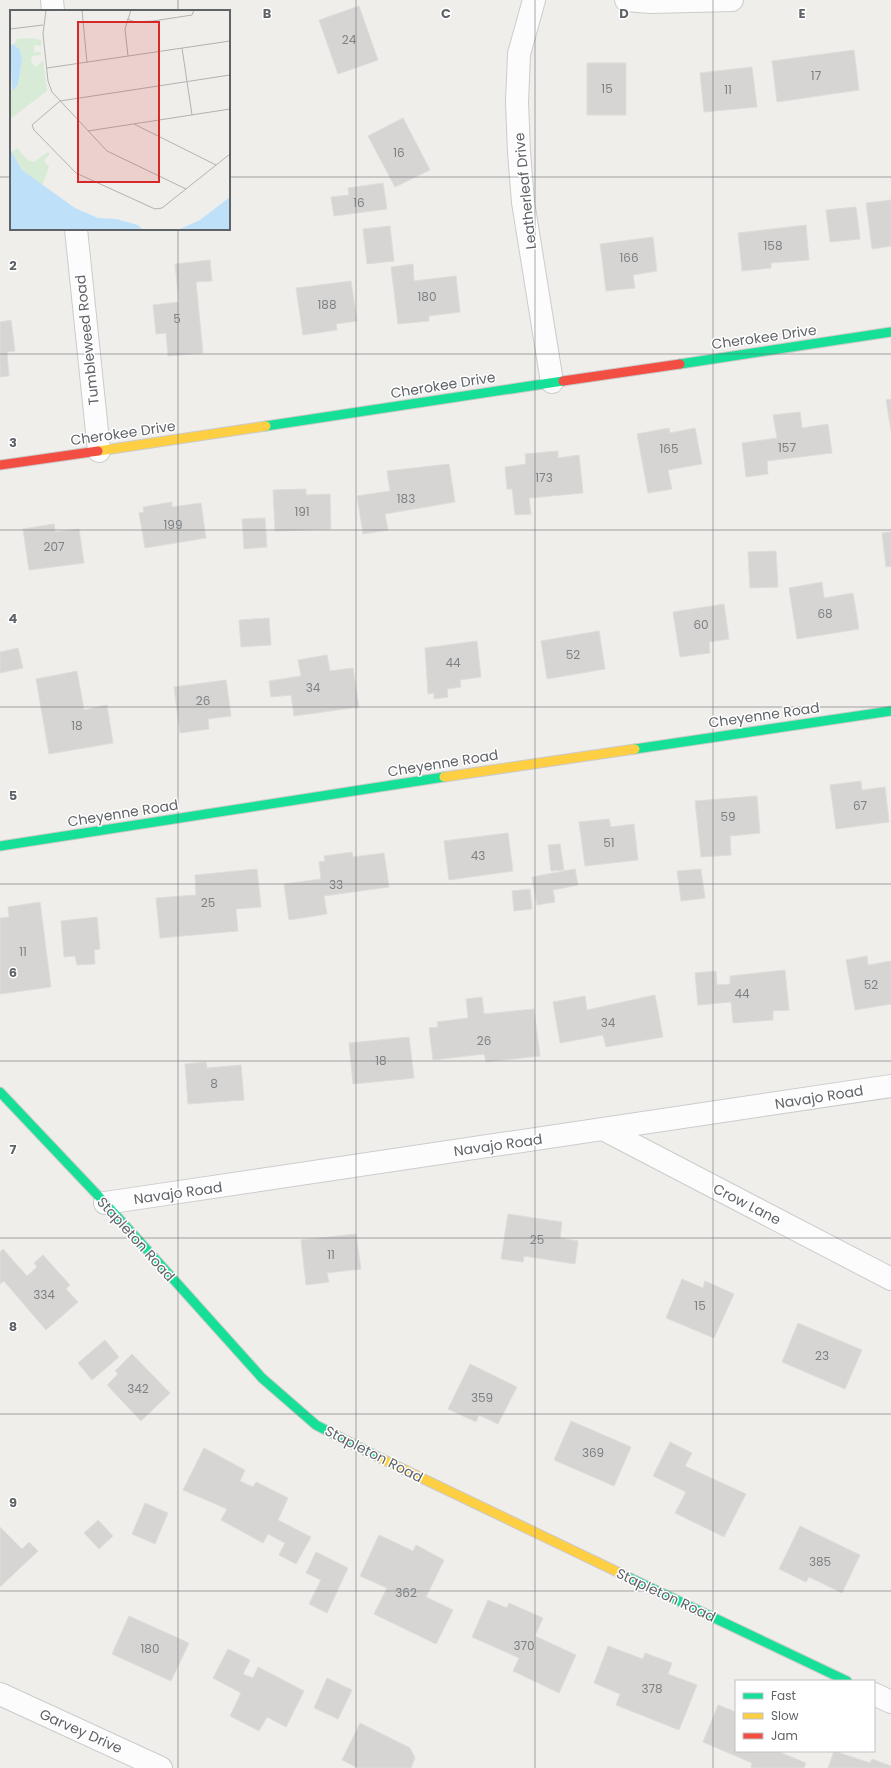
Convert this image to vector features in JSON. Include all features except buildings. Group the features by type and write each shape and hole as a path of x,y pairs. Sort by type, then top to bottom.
{"street":[{"path":"52,0 53,10"},
{"name":"Leatherleaf Drive","path":"534,0 519,54 517,102 519,152 523,202 552,382"},
{"path":"626,0 651,2 732,0"},
{"name":"Tumbleweed Road","path":"76,230 99,451"},
{"name":"Cherokee Drive","path":"0,465 891,332"},
{"name":"Cheyenne Road","path":"0,846 423,780 891,710"},
{"name":"Navajo Road","path":"105,1203 891,1086"},
{"name":"Stapleton Road","path":"0,1092 105,1203 262,1378 316,1425 397,1467 844,1680"},
{"name":"Crow Lane","path":"603,1129 891,1279"},
{"name":"Garvey Drive","path":"0,1694 161,1768"},
{"path":"875,1694 891,1702"}],"traffic: fast":[{"path":"680,364 891,332"},
{"path":"266,426 563,381"},
{"path":"635,749 891,711"},
{"path":"0,846 444,777"},
{"path":"0,1092 105,1203 262,1378 316,1425 380,1458"},
{"path":"626,1576 845,1680"}],"traffic: slow":[{"path":"98,451 266,426"},
{"path":"444,777 635,749"},
{"path":"380,1458 626,1576"}],"traffic: jam":[{"path":"563,381 680,364"},
{"path":"0,465 98,451"}]}
